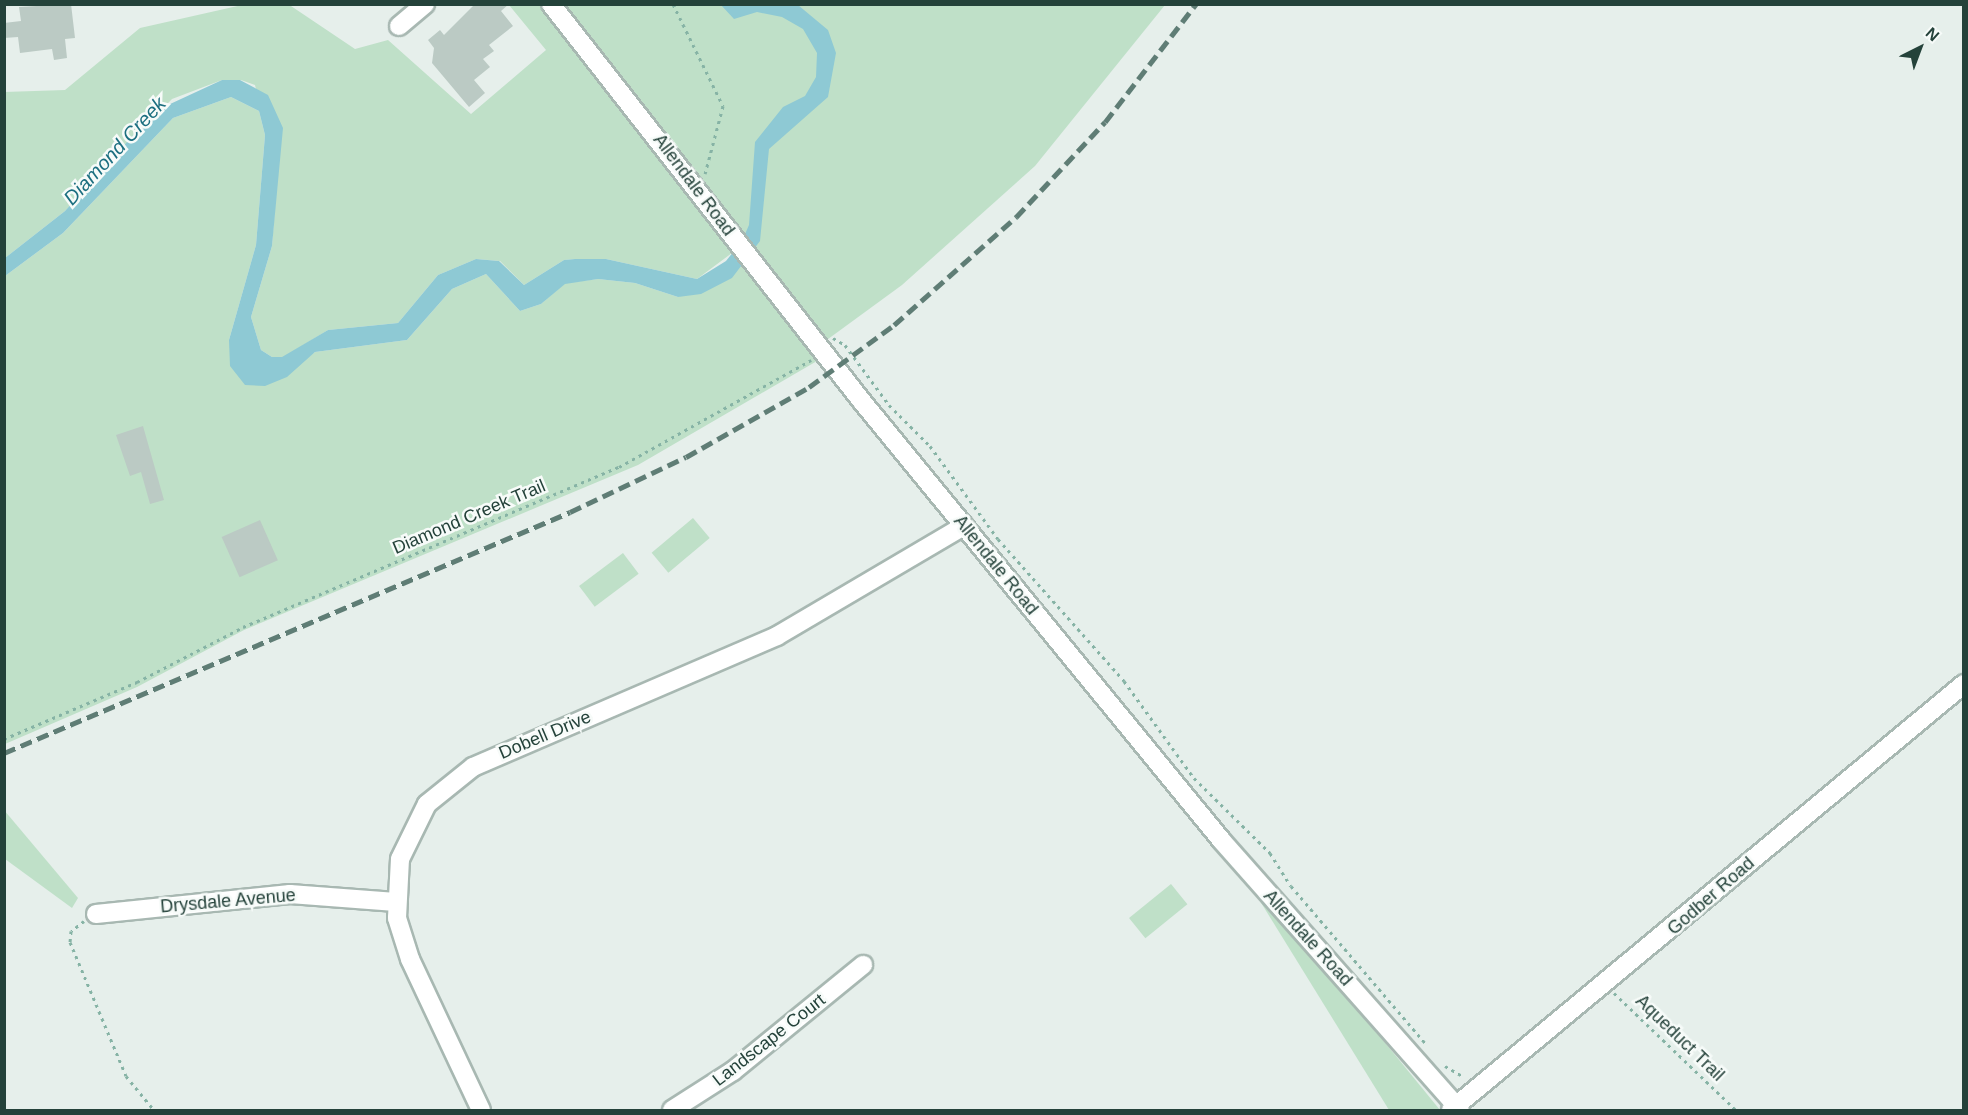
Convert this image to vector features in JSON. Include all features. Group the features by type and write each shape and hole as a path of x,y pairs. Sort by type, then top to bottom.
{"street":[{"path":"399,26 425,4"},
{"name":"Allendale Road","path":"551,4 717,218 826,345 964,526 1222,841 1456,1109"},
{"name":"Dobell Drive","path":"480,1110 404,945 396,902 400,858 411,829 434,796 463,772 791,630 964,526"},
{"name":"Godber Road","path":"1456,1109 1606,986 1964,684"},
{"name":"Drysdale Avenue","path":"96,914 278,895 396,902"},
{"name":"Landscape Court","path":"672,1110 733,1071 863,965"}],"path":[{"path":"673,4 723,106 706,183"},
{"path":"830,333 826,345 845,345 889,405 930,446 998,538 1125,681 1194,778 1270,853 1290,886 1427,1045"},
{"name":"Diamond Creek Trail","path":"4,739 137,682 243,627 619,467 826,345"},
{"path":"96,914 71,931 70,942 126,1076 154,1110"},
{"name":"Aqueduct Trail","path":"1606,986 1736,1110"},
{"path":"1442,1063 1459,1077 1472,1073"}],"green space":[{"path":"288,4 355,49 388,40 471,114 546,50 509,5 542,5 736,250 697,279 606,259 575,259 564,260 524,285 500,261 476,259 438,275 398,323 328,330 282,358 272,357 261,350 251,317 272,246 277,179 255,85 241,80 222,80 172,99 65,211 5,258 4,92 65,90 140,28 242,5"},
{"path":"562,5 1165,5 1035,166 902,285 824,342"},
{"path":"231,97 259,111 265,135 256,245 229,340 278,380 315,352 407,340 452,289 486,274 520,311 541,304 565,283 598,279 635,283 678,297 746,262 817,361 638,465 244,630 137,687 5,744 5,276 63,233 173,118"},
{"path":"693,518 710,538 668,573 652,553"},
{"path":"623,553 639,574 595,607 579,586"},
{"path":"4,810 78,898 72,908 5,859"},
{"path":"1231,854 1440,1110 1389,1110"},
{"path":"1171,884 1187,904 1145,938 1129,918"}],"water":[{"path":"721,5 798,5 828,30 836,53 828,97 769,149 760,241 732,278 701,294 678,297 635,283 598,279 565,284 541,304 520,311 486,274 452,289 407,340 315,352 287,377 265,386 245,385 230,366 229,340 256,245 265,135 259,111 231,97 173,118 63,233 5,276 5,258 65,211 155,111 222,80 240,80 268,95 283,128 272,246 251,317 261,350 272,357 282,357 328,330 398,323 438,275 476,259 499,261 524,285 564,260 575,259 606,259 697,279 726,261 742,241 749,225 755,142 783,107 805,96 816,77 817,53 803,29 782,17 757,12 734,19"}],"building":[{"path":"71,4 75,38 65,39 67,58 54,60 52,49 20,53 18,37 4,38 4,23 21,21 19,7"},
{"path":"475,4 509,4 501,11 513,26 489,45 494,51 483,59 490,67 474,80 485,93 469,107 432,63 434,48 428,40 440,30 444,35"},
{"path":"143,426 164,500 150,504 141,472 130,476 116,435"},
{"path":"260,520 278,560 240,577 222,537"}],"railway":[{"path":"4,753 570,512 686,457 809,387 894,325 1016,217 1105,122 1196,4"}],"water label":[{"name":"Diamond Creek","path":"115,151"}]}
